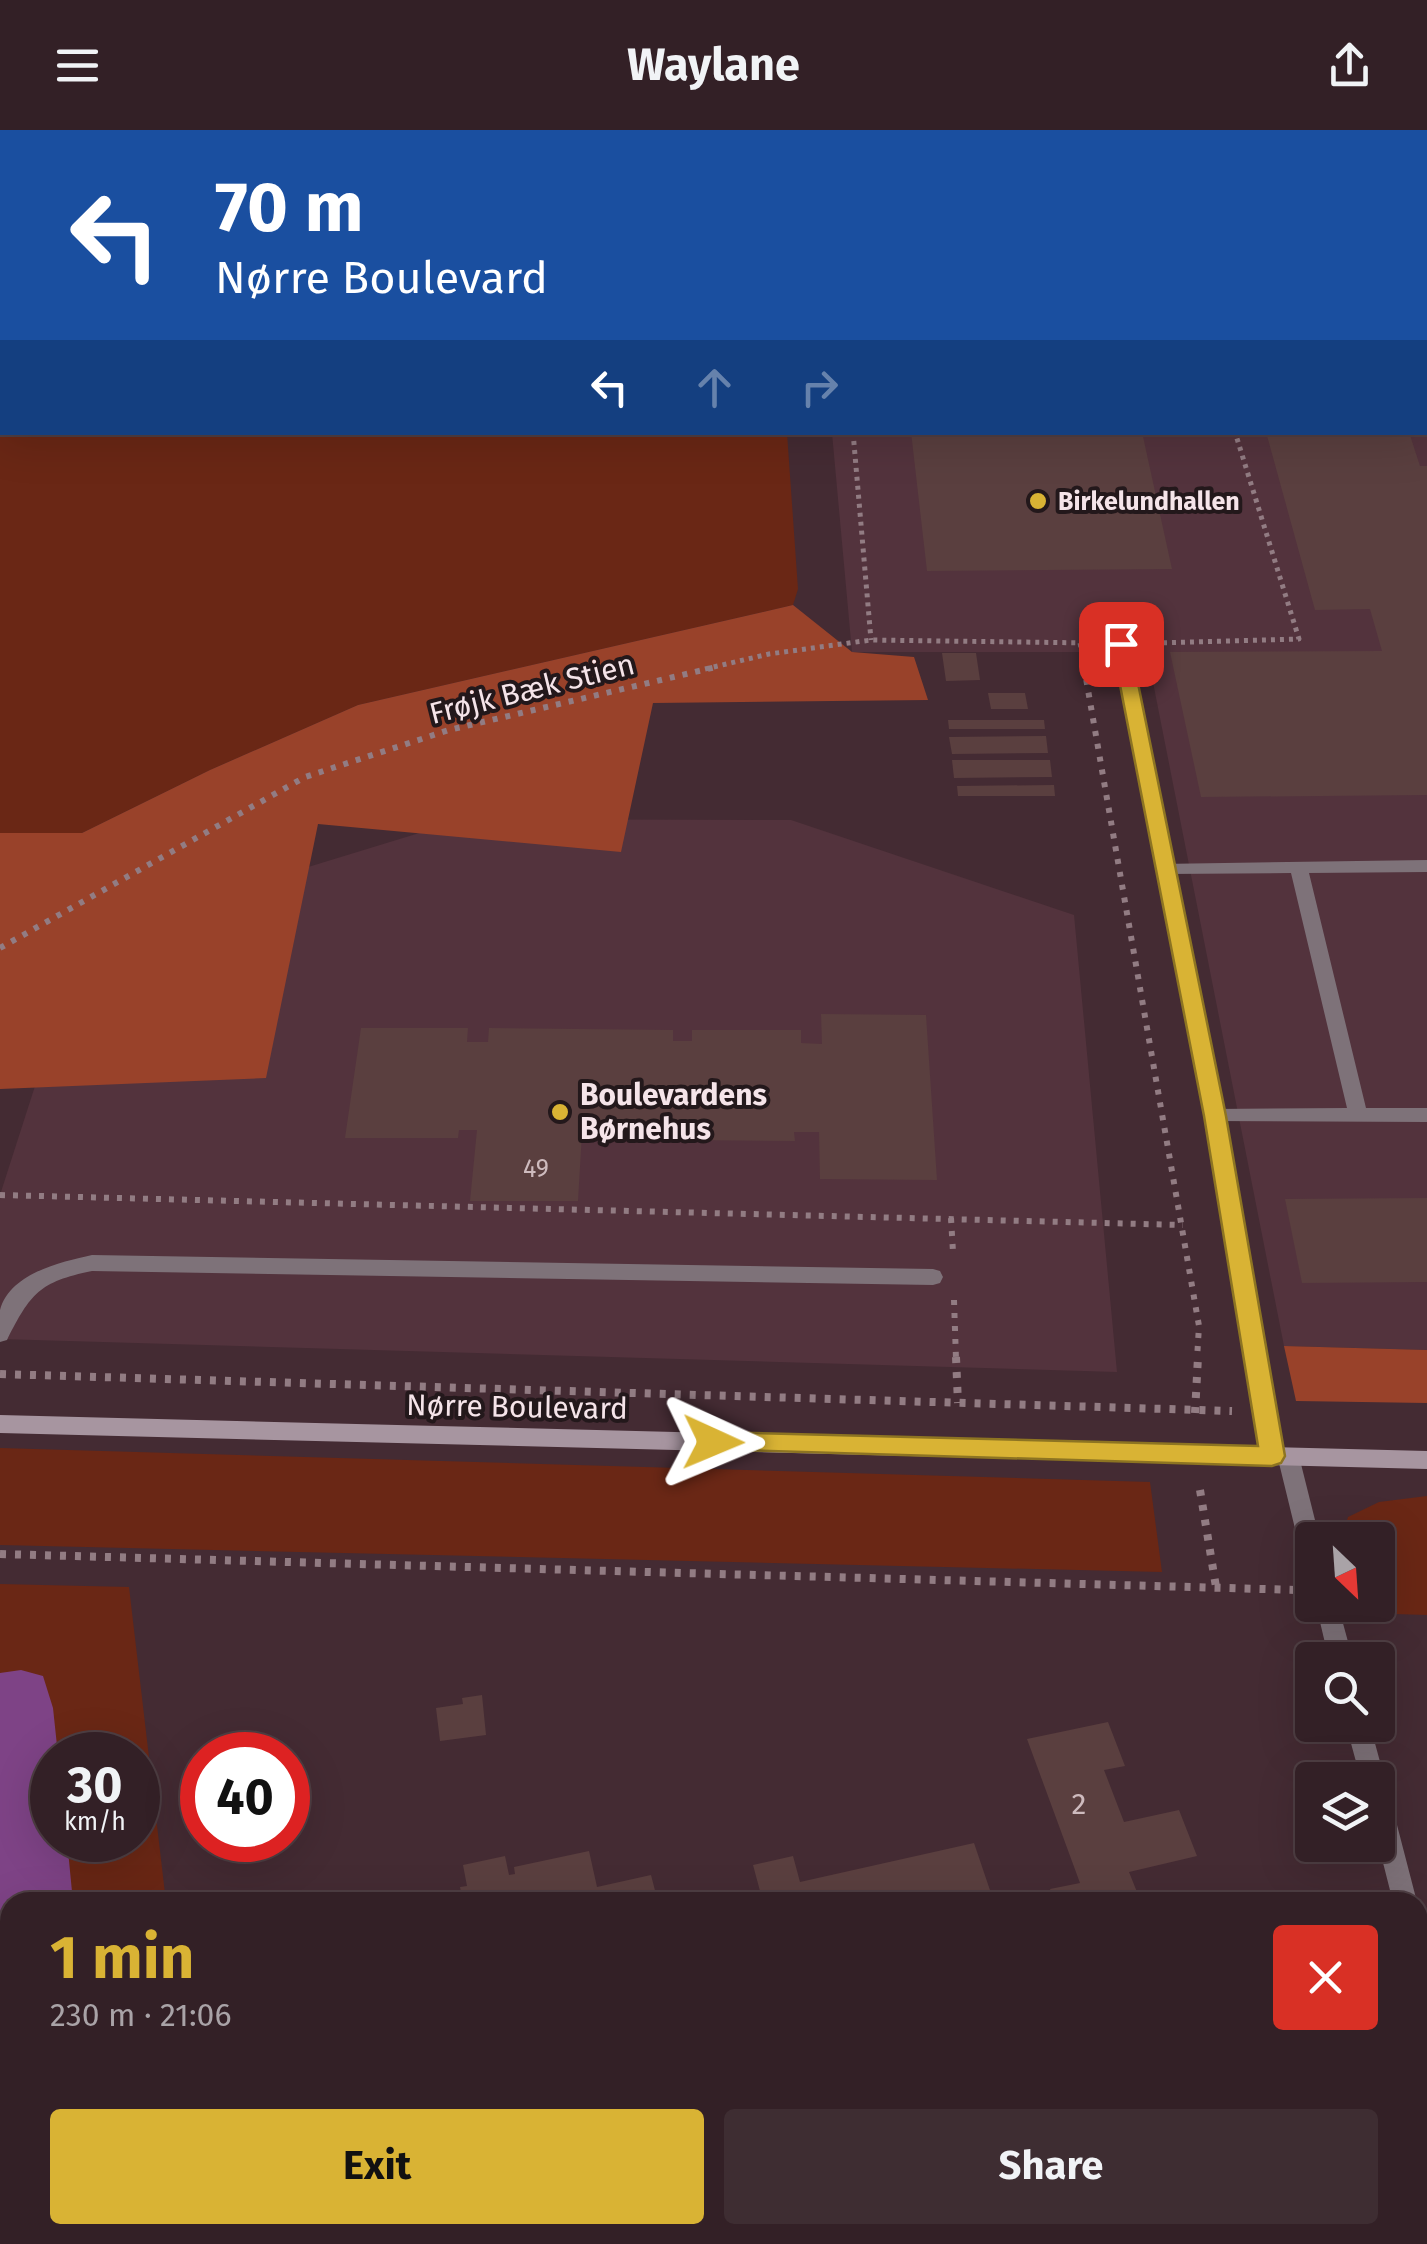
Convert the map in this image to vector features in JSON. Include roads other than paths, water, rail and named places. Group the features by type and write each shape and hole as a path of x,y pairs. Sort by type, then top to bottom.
{"street":[{"path":"1121,644 1215,1116 1264,1412 1302,1522"},
{"path":"1299,866 1358,1116"},
{"path":"1166,868 1427,866"},
{"path":"1215,1116 1427,1115"},
{"path":"0,1334 6,1313 49,1272 92,1263 933,1277"},
{"name":"Nørre Boulevard","path":"0,1424 1427,1460"},
{"path":"1395,1862 1402,1892"}],"place":[{"name":"Birkelundhallen","path":"1038,501"},
{"name":"Boulevardens Børnehus","path":"560,1112"}]}
